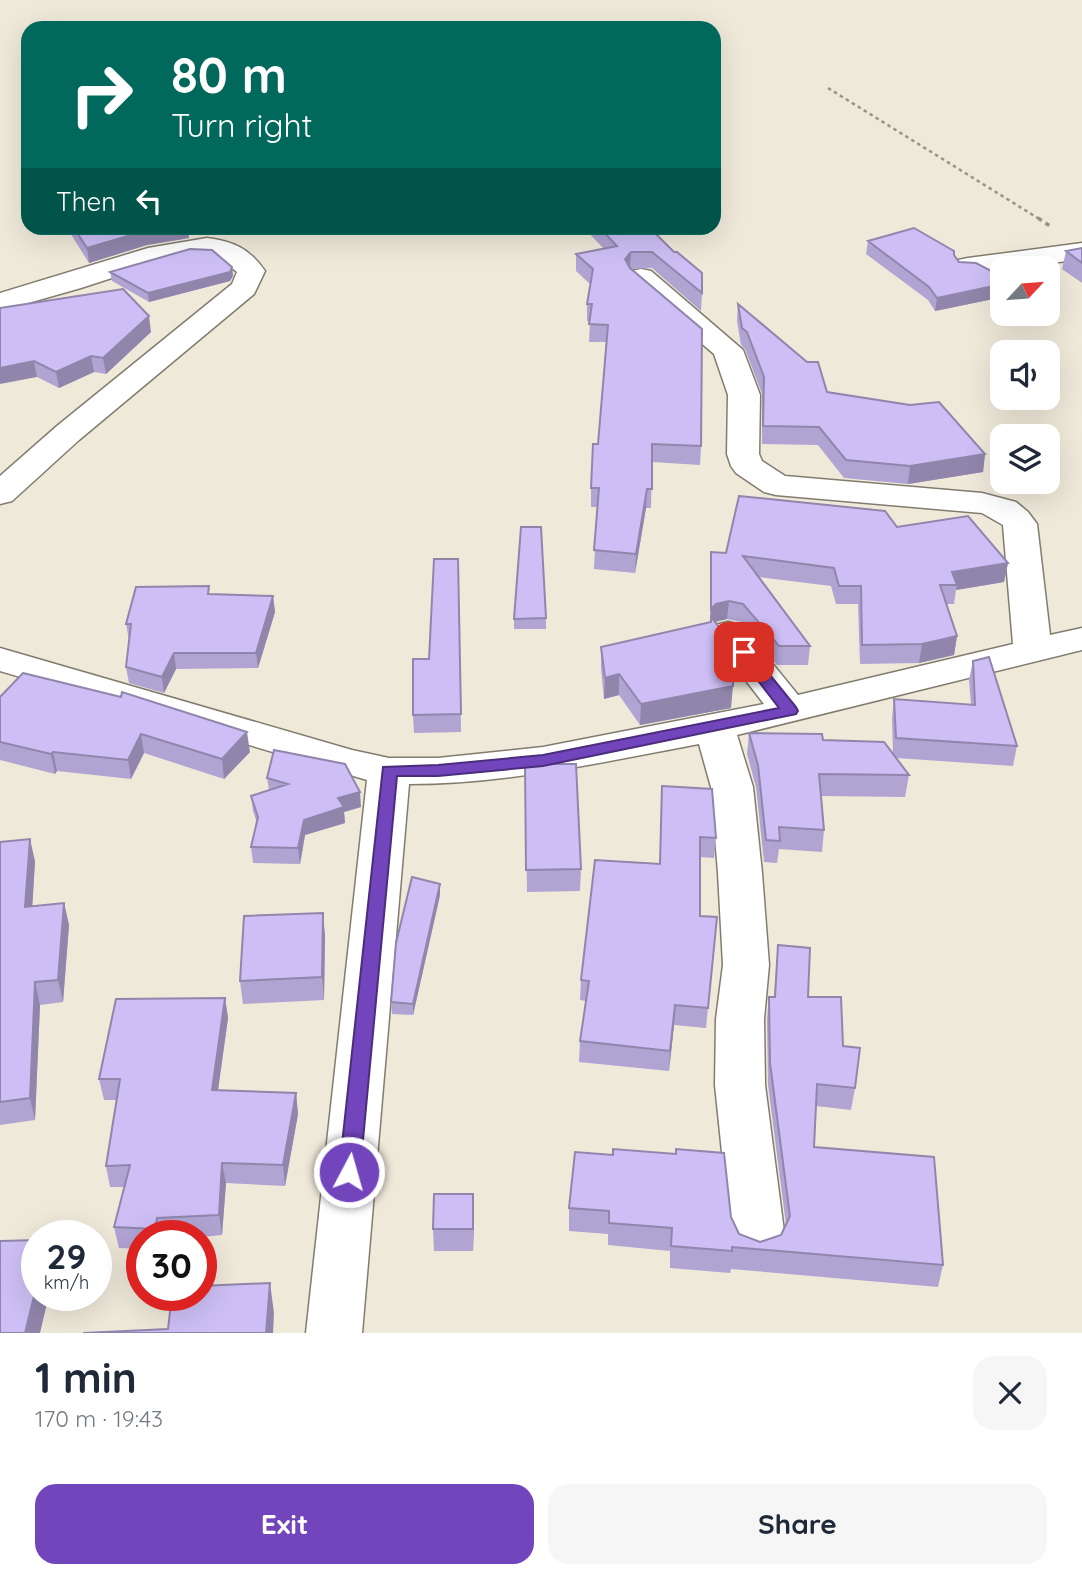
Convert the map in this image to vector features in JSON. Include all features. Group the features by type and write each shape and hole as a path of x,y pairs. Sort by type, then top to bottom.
{"street":[{"path":"0,302 151,256 194,247 222,248 239,257 250,271 244,288 68,433 0,494"},
{"path":"968,266 1082,251"},
{"path":"641,277 728,350 744,395 743,454 748,466 759,475 776,485 1001,506 1014,516 1020,524 1033,651"},
{"path":"728,633 790,711"},
{"path":"0,659 288,746 389,771 438,771 543,761 715,728 1082,639"},
{"path":"715,728 732,787 740,873 746,965 740,1019 740,1085 758,1239"},
{"path":"334,1333 389,771"}],"path":[{"path":"828,88 1059,232"}],"building":[{"path":"914,228 954,251 959,262 976,263 990,270 990,287 937,298 929,287 868,241"},
{"path":"79,235 131,235 87,248"},
{"path":"607,235 657,235 702,273 702,293 652,252 631,252 625,259 630,268 702,329 701,446 652,444 652,489 647,489 636,554 594,550 599,488 591,488 593,444 598,444 608,325 589,324 592,304 587,304 593,269 576,254 617,246"},
{"path":"1082,248 1082,263 1066,251"},
{"path":"190,249 212,250 232,267 230,272 148,293 110,272"},
{"path":"123,289 149,316 103,358 91,356 56,372 34,361 0,368 0,308"},
{"path":"738,304 807,362 818,362 827,392 910,405 939,402 985,454 910,466 846,460 819,427 763,426 764,377 747,332 742,328"},
{"path":"739,496 885,511 897,527 968,516 1008,563 952,572 957,585 940,585 957,636 922,644 862,645 861,586 839,586 834,568 743,556 810,646 779,646 743,604 729,601 716,604 711,609 711,552 726,553"},
{"path":"521,527 541,527 546,618 514,619"},
{"path":"434,559 458,559 461,714 413,715 413,659 429,659"},
{"path":"209,586 208,594 273,596 256,653 174,653 162,677 126,667 131,624 126,624 136,587"},
{"path":"711,617 734,646 733,686 641,704 619,674 605,678 601,647 711,622"},
{"path":"989,657 1017,746 896,738 894,699 975,705 973,661"},
{"path":"23,673 121,697 122,692 247,732 222,759 141,734 128,760 53,752 51,754 0,742 0,697"},
{"path":"749,733 822,734 823,740 884,742 909,775 819,774 824,830 779,827 780,841 766,840 758,765"},
{"path":"274,750 345,764 360,792 338,798 344,807 304,820 298,848 251,847 258,817 251,796 288,784 267,778"},
{"path":"525,764 576,764 581,869 526,870"},
{"path":"662,786 712,789 716,838 700,837 700,916 717,917 708,1008 675,1005 670,1051 580,1041 589,981 581,980 595,860 660,864"},
{"path":"30,839 25,907 64,903 58,980 35,982 30,1098 0,1102 0,842"},
{"path":"412,877 440,884 413,1004 391,1002 396,943"},
{"path":"323,913 322,977 240,981 244,916"},
{"path":"778,945 810,948 808,997 841,997 843,1046 860,1048 855,1088 817,1084 814,1147 934,1157 943,1265 732,1247 732,1251 671,1246 672,1228 609,1223 609,1211 569,1208 575,1152 613,1155 613,1149 676,1154 676,1149 724,1153 731,1217 739,1234 760,1242 781,1235 790,1216 770,1063 769,997 775,997"},
{"path":"225,998 212,1090 296,1093 283,1165 222,1163 219,1215 126,1220 126,1228 114,1227 130,1165 106,1166 120,1079 99,1079 116,999"},
{"path":"434,1194 473,1194 473,1229 433,1229"},
{"path":"21,1240 21,1311 30,1311 25,1333 0,1333 0,1241"},
{"path":"270,1283 266,1333 83,1333 168,1329 170,1311 217,1311 217,1285"}],"route":[{"path":"349,1172 389,771 438,771 543,761 790,711 744,652"}]}
